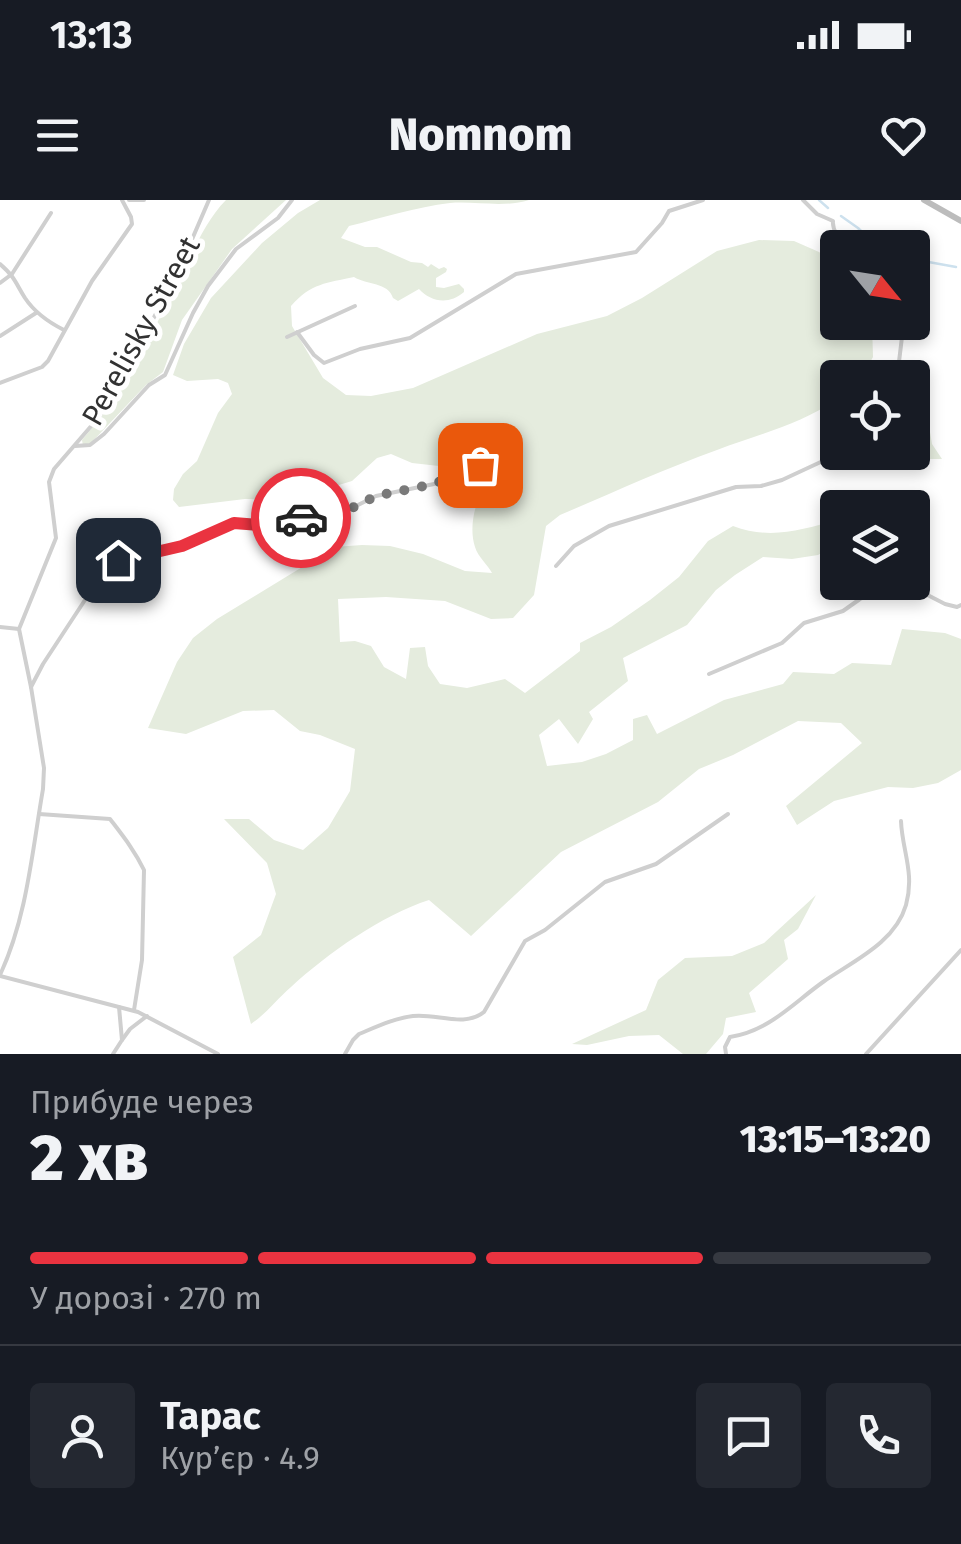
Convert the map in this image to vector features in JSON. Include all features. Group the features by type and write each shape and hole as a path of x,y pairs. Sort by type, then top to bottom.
{"main road":[{"path":"924,200 961,221"}],"street":[{"path":"0,383 48,361 92,282 132,224 126,200 144,200"},
{"name":"Perelisky Street","path":"19,629 56,538 55,512 48,487 51,475 99,418 174,281 210,200"},
{"path":"75,446 90,445 104,434 149,385 164,376 208,286 236,249 278,218 292,200"},
{"path":"297,332 324,363 405,340 516,274 636,252 669,212 703,200"},
{"path":"803,200 817,214 832,221 834,230"},
{"path":"0,283 12,274 51,213"},
{"path":"0,264 12,274 36,313 64,330"},
{"path":"287,336 355,306"},
{"path":"0,336 36,313"},
{"path":"31,687 102,574 118,560 182,546 234,523 274,526 322,511 352,508 376,496 434,484 503,451"},
{"path":"556,566 574,546 609,526 736,487 782,480 820,462"},
{"path":"709,674 782,643 804,623 844,611 875,592 902,586 945,604 961,605"},
{"path":"0,627 19,629 44,768 20,921 0,976 134,1010 218,1054"},
{"path":"39,814 110,819 142,864 142,960 134,1010"},
{"path":"345,1054 360,1034 414,1016 477,1018 526,941 605,882 656,864 728,814"},
{"path":"726,1054 730,1037 756,1031 779,1017 877,946 902,918 910,881 901,820"},
{"path":"866,1054 961,950"},
{"path":"120,1007 122,1040"},
{"path":"113,1054 130,1029 147,1016"}],"shaded area":[{"path":"226,200 286,200 232,249 182,320 163,372 90,444 83,446 82,440 110,403 158,322 205,228"},
{"path":"320,200 529,200 437,205 349,226 341,238 428,267 444,267 446,272 436,278 436,287 459,284 464,292 440,300 419,289 398,301 382,286 354,277 320,285 298,298 291,306 292,326 323,378 346,395 371,396 413,388 537,334 607,316 717,251 759,240 794,241 820,253 820,340 872,340 873,357 820,360 820,409 560,515 546,526 534,595 513,618 491,619 445,601 338,599 340,642 371,646 384,667 406,679 410,648 425,647 428,666 440,684 467,688 505,679 525,693 580,651 580,643 611,627 679,577 708,541 733,526 773,533 820,524 820,554 792,559 763,557 716,590 687,625 623,658 628,681 589,712 593,719 578,744 559,719 539,735 547,766 582,762 633,740 633,719 647,715 657,734 724,700 783,684 793,672 834,674 852,663 891,665 902,629 945,633 961,639 961,770 938,783 888,787 834,801 797,825 786,806 862,743 841,723 798,721 699,769 658,802 561,852 471,936 429,900 411,907 339,948 251,1024 233,957 261,935 276,894 267,863 224,819 249,819 274,840 303,850 328,828 350,791 355,749 300,731 274,710 243,711 186,734 148,728 177,662 193,638 217,619 335,547 390,546 465,571 492,573 475,547 473,521 484,486 506,457 505,446 501,445 467,462 439,466 412,463 391,454 377,458 352,481 289,500 245,499 179,507 173,500 174,489 197,461 218,413 232,394 228,383 218,379 187,381 173,375 184,344 211,298 262,243"},
{"path":"930,432 932,444 942,459 930,459"},
{"path":"816,895 798,929 784,940 788,959 749,993 756,1012 726,1018 723,1034 706,1054 683,1054 659,1035 572,1044 646,1010 658,980 685,958 732,956 764,943"}],"waterway":[{"path":"819,200 828,208"},
{"path":"841,216 860,230"},
{"path":"930,262 956,267"}],"way so far":[{"path":"301,518 434,484 480,465"}],"route":[{"path":"118,560 182,546 234,523 274,526 301,518"}]}
